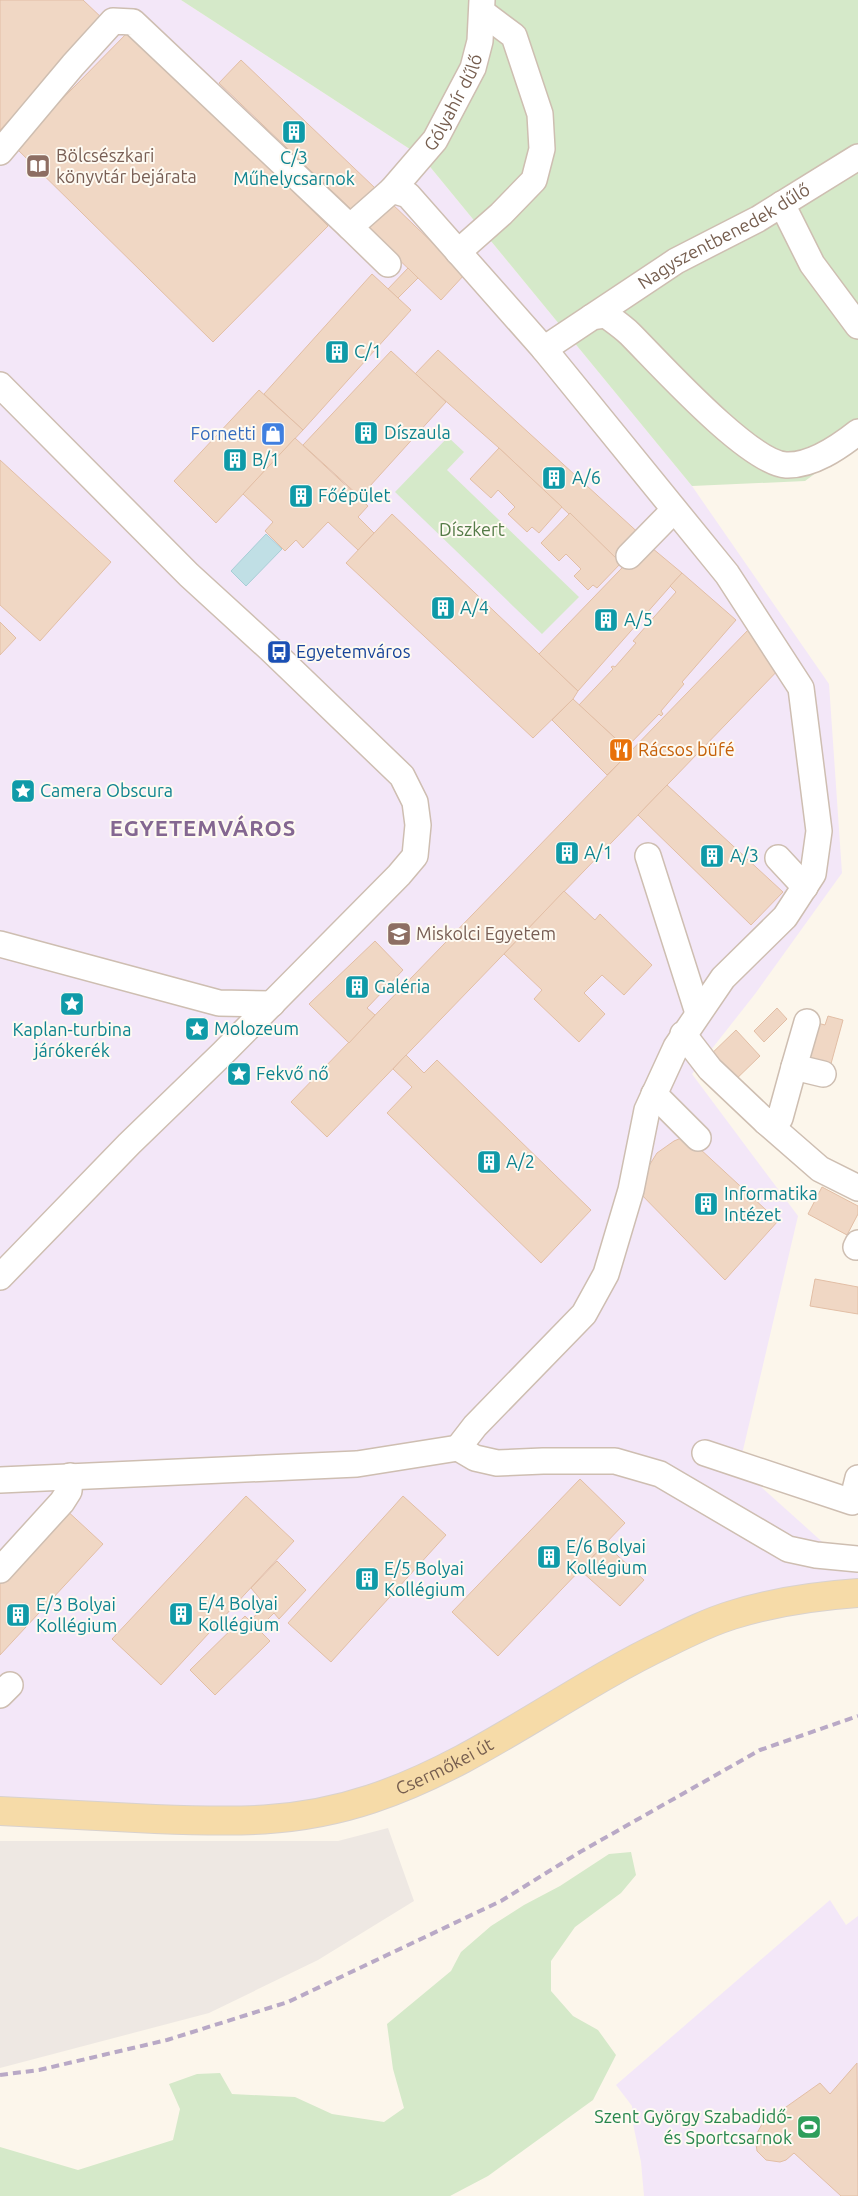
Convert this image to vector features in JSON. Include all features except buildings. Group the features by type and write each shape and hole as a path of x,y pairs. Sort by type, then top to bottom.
{"main road":[{"name":"Csermőkei út","path":"0,1811 236,1822 294,1818 334,1810 408,1785 474,1752 639,1656 701,1626 732,1615 787,1602 858,1593"}],"street":[{"name":"Gólyahír dűlő","path":"350,227 392,190 435,140 473,68 480,41 482,6"},
{"path":"458,252 502,214 534,180 542,149 540,114 514,36 482,6"},
{"path":"0,152 73,65 114,20 133,22 388,264"},
{"name":"Nagyszentbenedek dűlő","path":"544,349 676,261 758,219 858,157"},
{"path":"392,190 408,195 544,349 727,574 801,688 819,831 813,874 785,917 723,978 683,1034 648,1110 631,1190 606,1274 584,1314 476,1426 458,1448"},
{"path":"782,204 812,264 858,326"},
{"path":"592,317 606,314 628,332 718,421 763,456 784,465 804,463 846,441 858,432"},
{"path":"0,386 188,575 270,649 402,776 415,802 418,825 415,856 399,875 214,1062 128,1144 6,1271"},
{"path":"630,556 674,510"},
{"path":"648,856 698,1013"},
{"path":"778,858 805,887"},
{"path":"0,944 219,1003 272,1004"},
{"path":"766,1122 780,1118 806,1022"},
{"path":"683,1034 710,1069 820,1170 858,1188"},
{"path":"794,1067 823,1074"},
{"path":"654,1094 698,1138"},
{"path":"0,1480 357,1464 458,1448 475,1458 497,1463 543,1461 615,1462 660,1474 788,1549 816,1555 858,1559"},
{"path":"705,1453 852,1502 858,1478"},
{"path":"0,1570 62,1502 68,1491 70,1476"}],"shaded area":[{"name":"Miskolci Egyetem","path":"0,0 181,0 422,157 692,486 829,684 842,873 755,994 692,1074 798,1216 739,1467 858,1574 858,1581 684,1627 429,1767 319,1811 0,1807"},
{"path":"388,1828 414,1901 318,1960 209,2013 0,2068 0,1841 338,1841"},
{"path":"830,1900 846,1925 858,1916 858,2196 644,2196 641,2162 632,2119 632,2106 616,2085"}],"green space":[{"path":"181,0 858,0 858,442 805,481 692,486 422,157"},
{"name":"Díszkert","path":"448,437 464,452 447,470 579,597 542,634 395,492"},
{"path":"631,1852 636,1875 621,1893 575,1927 551,1961 551,1991 573,2016 598,2030 616,2055 593,2100 488,2176 450,2196 0,2196 0,2147 78,2170 173,2140 180,2109 169,2084 197,2074 220,2073 232,2094 295,2097 332,2114 384,2122 404,2108 393,2069 387,2024 451,1971 461,1952 491,1926 524,1905 560,1886 609,1854"}],"water":[{"path":"266,534 282,549 246,586 231,571"}],"railway":[{"path":"0,2075 39,2070 167,2040 288,2002 501,1901 580,1852 760,1750 858,1716"}],"place":[{"name":"C/3 Műhelycsarnok","path":"294,132"},
{"name":"Bölcsészkari könyvtár bejárata","path":"38,166"},
{"name":"C/1","path":"337,352"},
{"name":"Díszaula","path":"366,433"},
{"name":"Fornetti","path":"273,434"},
{"name":"B/1","path":"235,460"},
{"name":"A/6","path":"554,478"},
{"name":"Főépület","path":"301,496"},
{"name":"A/4","path":"443,608"},
{"name":"A/5","path":"606,620"},
{"name":"Egyetemváros","path":"279,652"},
{"name":"Rácsos büfé","path":"621,750"},
{"name":"Camera Obscura","path":"23,791"},
{"name":"A/1","path":"567,853"},
{"name":"A/3","path":"712,856"},
{"name":"Miskolci Egyetem","path":"399,934"},
{"name":"Galéria","path":"357,987"},
{"name":"Kaplan-turbina járókerék","path":"72,1004"},
{"name":"Molozeum","path":"197,1029"},
{"name":"Fekvő nő","path":"239,1074"},
{"name":"A/2","path":"489,1162"},
{"name":"Informatika Intézet","path":"706,1204"},
{"name":"E/6 Bolyai Kollégium","path":"549,1557"},
{"name":"E/5 Bolyai Kollégium","path":"367,1579"},
{"name":"E/4 Bolyai Kollégium","path":"181,1614"},
{"name":"E/3 Bolyai Kollégium","path":"18,1615"},
{"name":"Szent György Szabadidő- és Sportcsarnok","path":"809,2127"}],"district":[{"name":"EGYETEMVÁROS","path":"203,828"}]}
